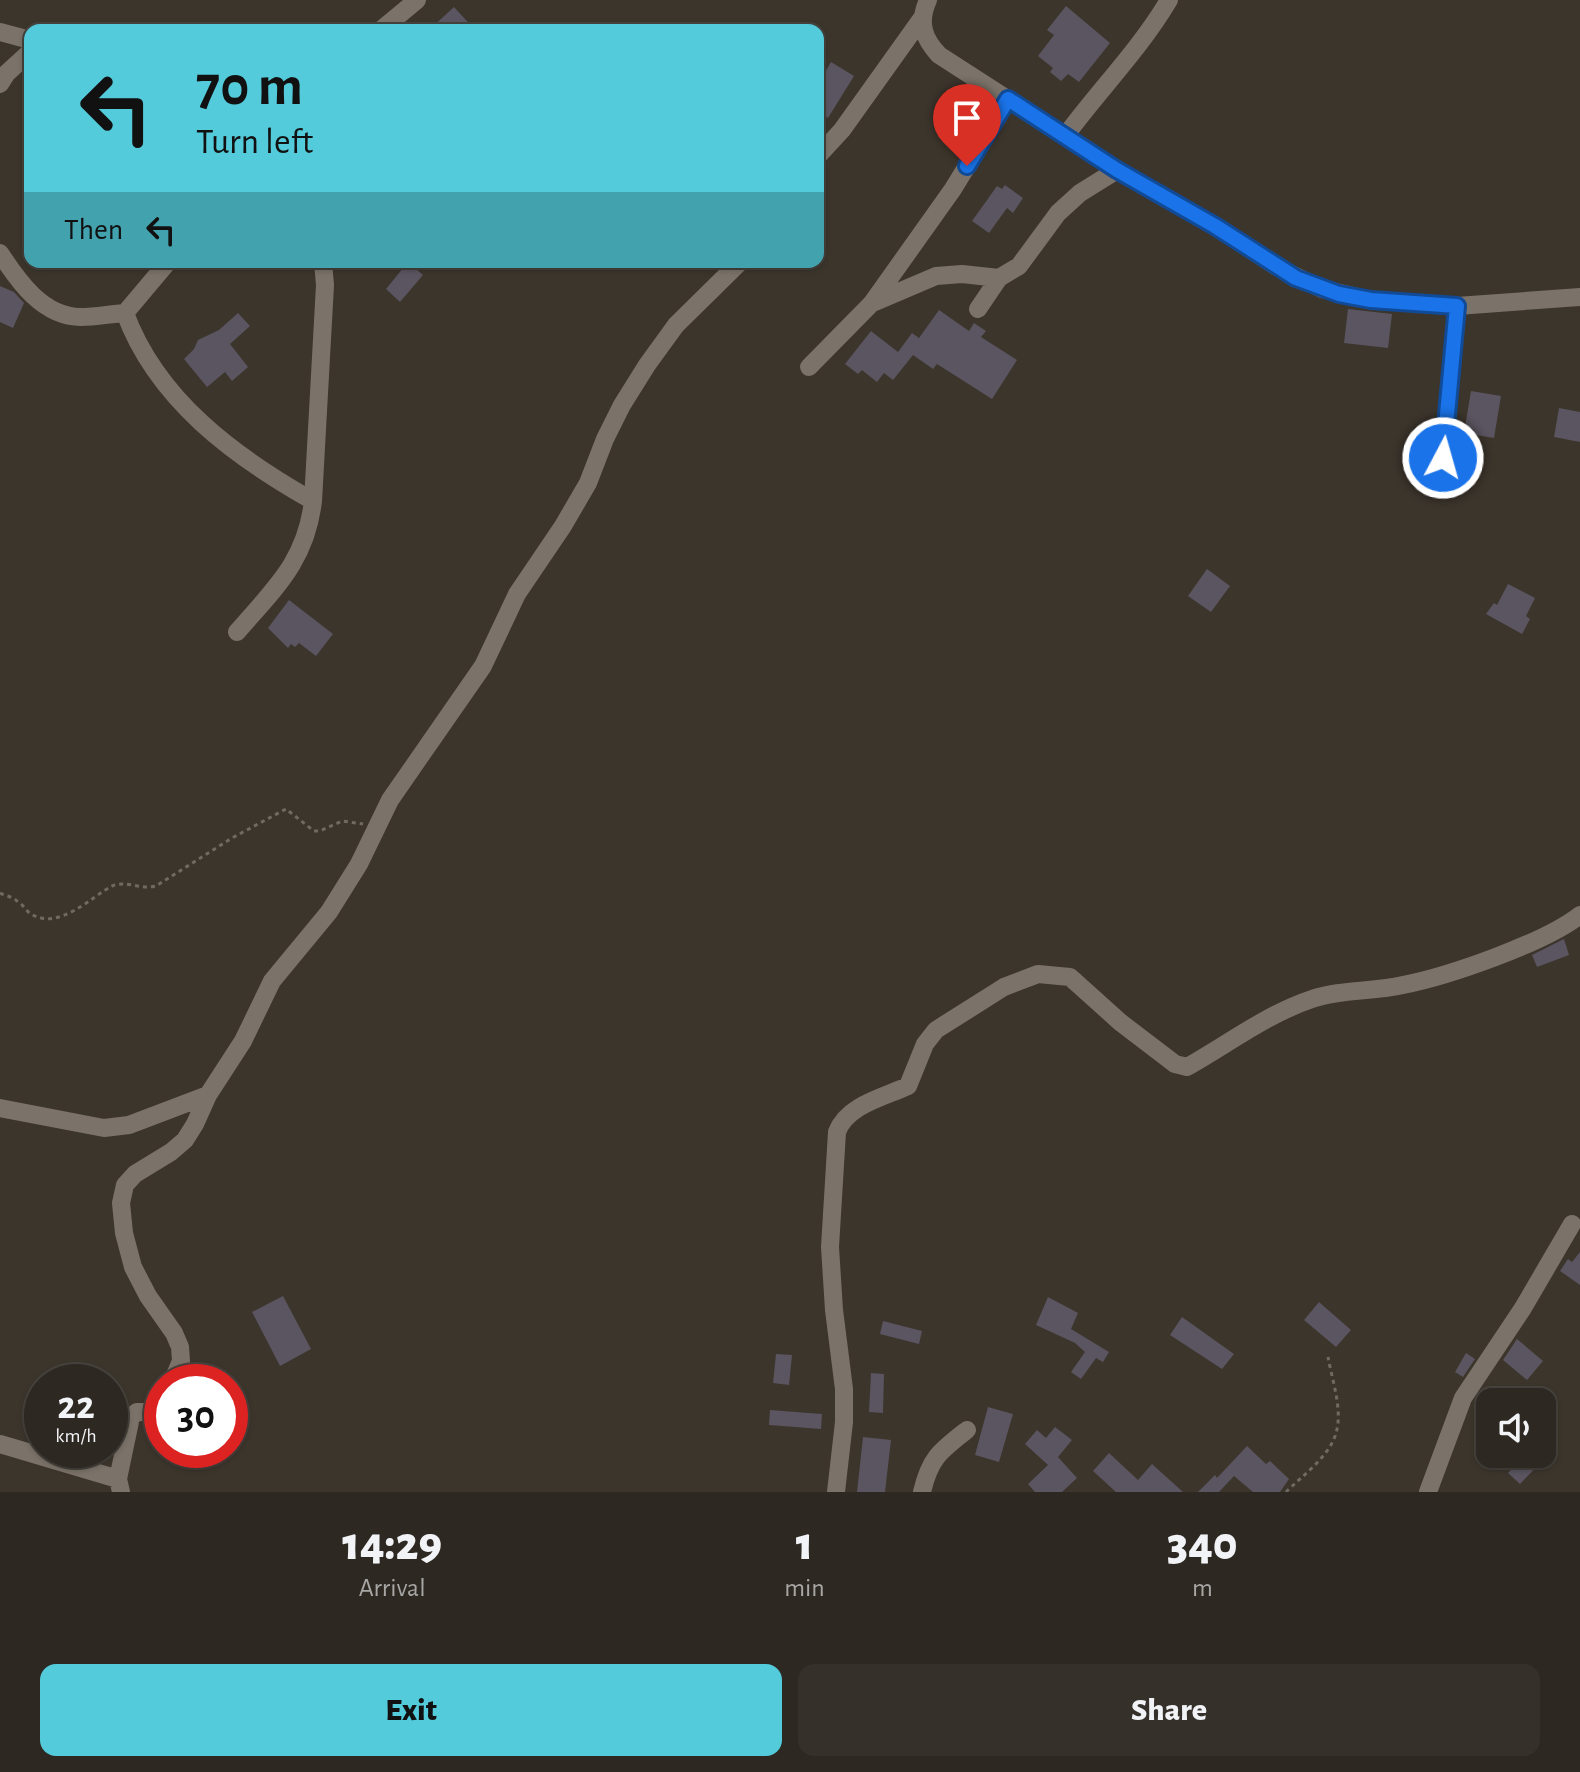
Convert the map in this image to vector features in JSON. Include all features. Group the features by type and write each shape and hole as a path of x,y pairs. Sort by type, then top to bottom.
{"street":[{"path":"388,24 417,0"},
{"path":"1066,135 1138,49 1169,0"},
{"path":"925,9 923,31 939,55 1117,170 1215,226 1277,267 1322,289 1371,300 1457,306 1580,297"},
{"path":"824,150 842,130 925,9"},
{"path":"0,32 24,38"},
{"path":"0,84 24,57"},
{"path":"809,367 872,303 946,200 1008,99"},
{"path":"978,309 999,278 1019,266 1058,213 1117,170"},
{"path":"0,253 21,285 44,305 59,313 78,317 125,313 163,268"},
{"path":"237,632 291,567 303,546 310,523 324,268"},
{"path":"180,1364 180,1347 174,1333 148,1296 133,1267 124,1233 121,1203 125,1185 135,1174 185,1140 208,1095 243,1041 272,981 346,887 390,800 483,666 517,594 588,483 616,416 647,365 676,325 734,268"},
{"path":"872,303 936,276 962,274 999,278"},
{"path":"1443,458 1457,306"},
{"path":"125,313 149,361 196,419 264,474 313,501"},
{"path":"836,1492 844,1422 844,1389 830,1247 837,1132 841,1123 854,1111 908,1086 925,1044 936,1030 1004,987 1038,974 1059,974 1070,977 1120,1022 1175,1064 1187,1067 1285,1010 1310,1000 1415,982 1518,947 1554,932 1580,915"},
{"path":"0,1108 104,1128 129,1125 208,1095"},
{"path":"1428,1492 1467,1390 1523,1308 1572,1224"},
{"path":"0,1444 119,1486 131,1417 144,1412"},
{"path":"922,1492 930,1464 937,1453 967,1430"}],"path":[{"path":"0,893 16,900 31,915 55,917 70,913 123,883 144,889 156,886 232,838 286,809 314,831 342,821 376,827"},
{"path":"1286,1492 1321,1457 1336,1436 1336,1403 1328,1357"}],"building":[{"path":"1066,6 1110,43 1079,82 1068,74 1061,81 1050,72 1053,68 1038,56 1054,35 1047,30"},
{"path":"454,7 470,24 436,24"},
{"path":"831,62 854,76 828,118 824,116 824,74"},
{"path":"1005,185 1023,198 1013,213 1007,208 989,233 972,221 997,186 1002,189"},
{"path":"403,268 415,268 423,275 400,302 386,289"},
{"path":"0,286 14,292 24,303 13,328 0,322"},
{"path":"1348,309 1392,314 1388,348 1344,343"},
{"path":"939,310 969,331 974,323 986,331 981,337 1017,360 992,399 937,364 933,369 913,355 893,380 884,373 877,382 862,370 858,374 845,364 871,331 898,352 912,333 919,338"},
{"path":"238,313 250,326 230,344 248,367 232,381 225,372 207,387 184,359 198,340 219,330"},
{"path":"1471,391 1501,396 1494,438 1464,433"},
{"path":"1559,408 1580,412 1580,442 1554,437"},
{"path":"1207,569 1230,586 1211,612 1188,596"},
{"path":"1508,584 1535,598 1526,616 1530,619 1522,634 1486,614 1494,603 1497,605"},
{"path":"289,600 333,634 316,656 299,643 295,647 291,644 288,648 268,628"},
{"path":"1564,939 1569,955 1537,967 1532,955"},
{"path":"1580,1252 1580,1285 1560,1271 1568,1259 1572,1262"},
{"path":"283,1296 311,1349 280,1366 252,1312"},
{"path":"1048,1297 1078,1313 1071,1329 1109,1352 1103,1362 1096,1358 1081,1379 1071,1372 1085,1352 1075,1343 1036,1325"},
{"path":"1319,1302 1351,1330 1336,1347 1304,1320"},
{"path":"1182,1317 1234,1354 1222,1369 1170,1335"},
{"path":"883,1321 922,1331 919,1344 880,1334"},
{"path":"1517,1339 1543,1361 1527,1380 1503,1360"},
{"path":"1466,1353 1475,1359 1463,1377 1455,1372"},
{"path":"776,1354 792,1355 789,1385 773,1383"},
{"path":"871,1373 884,1374 883,1413 869,1412"},
{"path":"988,1407 1013,1414 999,1462 975,1455"},
{"path":"770,1410 822,1414 821,1429 769,1425"},
{"path":"1055,1427 1072,1440 1058,1457 1077,1478 1062,1492 1035,1492 1028,1484 1048,1465 1025,1444 1037,1430 1046,1438"},
{"path":"863,1437 891,1440 885,1492 857,1492"},
{"path":"1247,1446 1266,1464 1270,1461 1289,1479 1280,1492 1253,1492 1234,1476 1219,1492 1198,1492 1215,1475 1217,1478"},
{"path":"1109,1453 1138,1480 1152,1464 1183,1492 1116,1492 1093,1471"},
{"path":"1513,1468 1535,1468 1520,1484 1508,1473"}],"route":[{"path":"967,166 1008,99 1117,170 1215,226 1296,278 1339,294 1371,300 1457,306 1443,458"}]}
